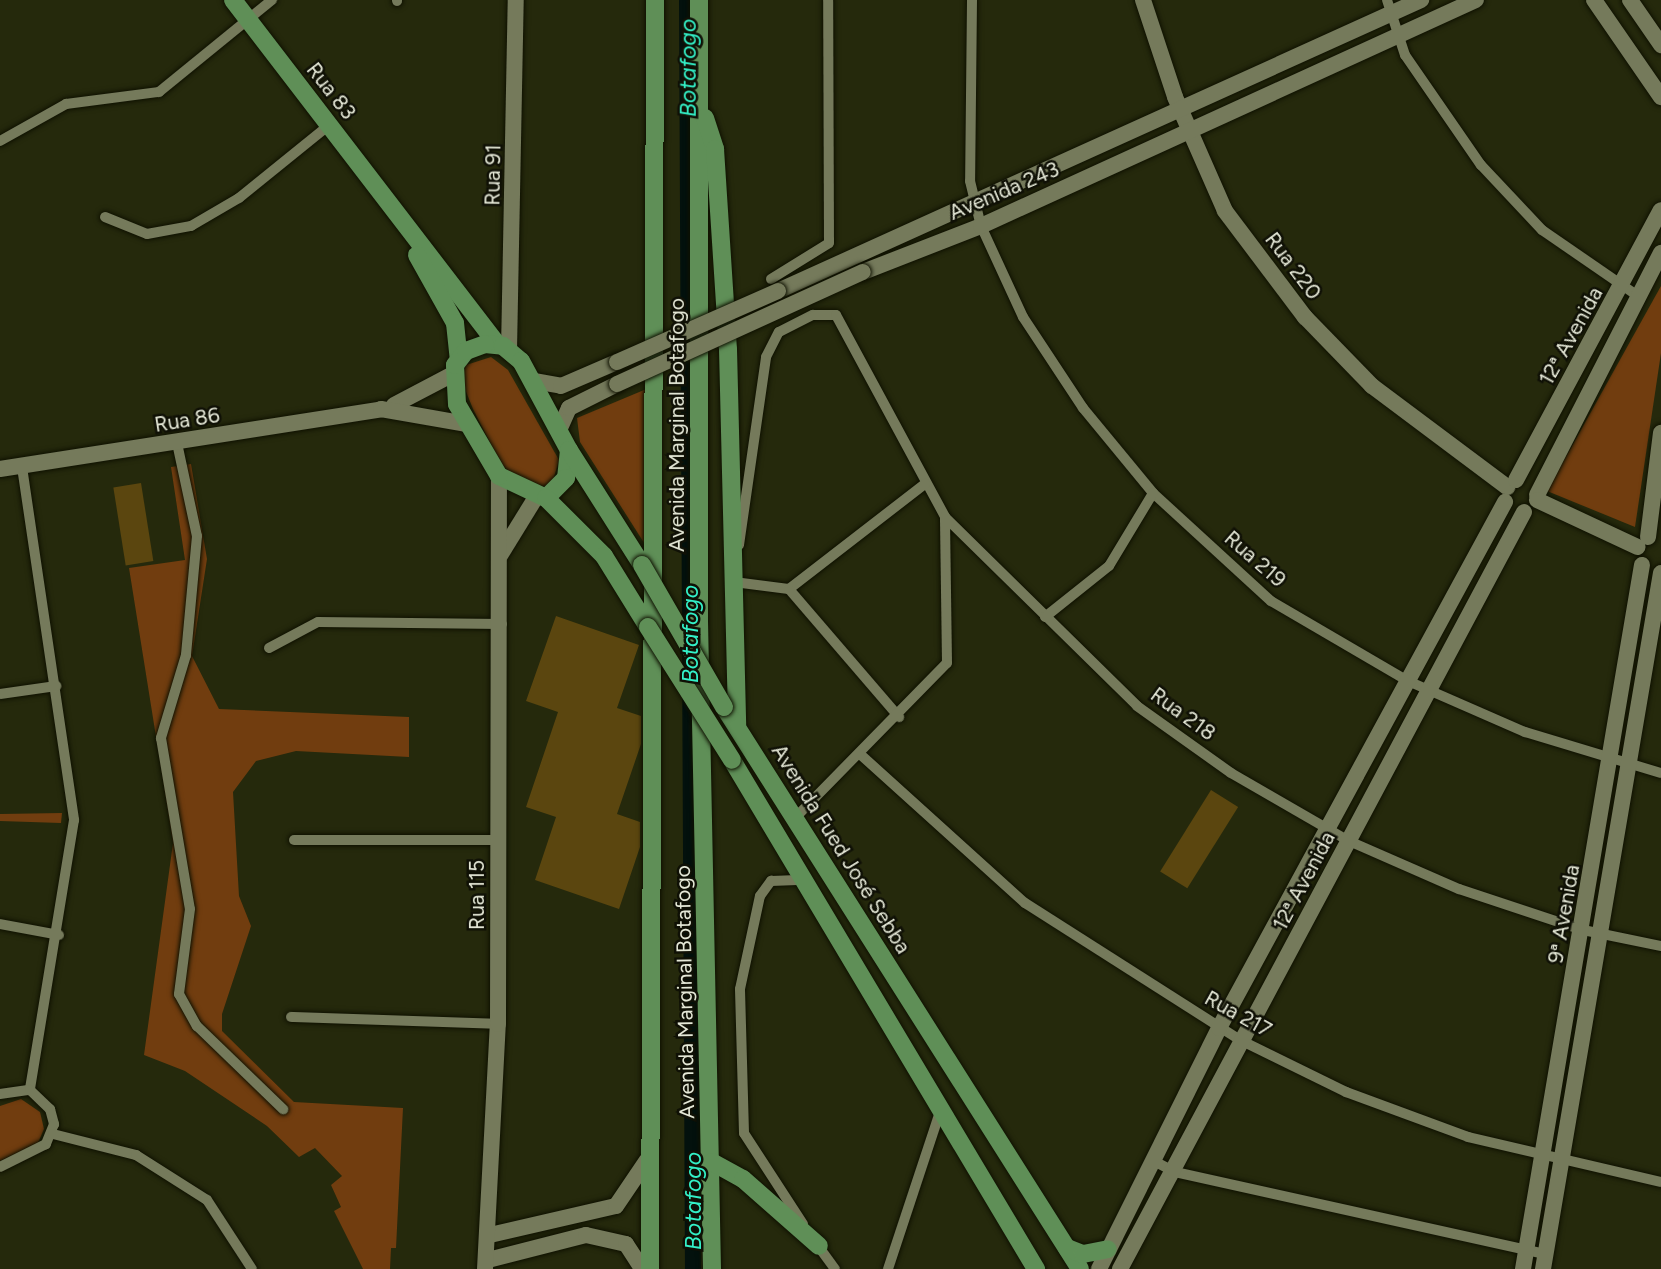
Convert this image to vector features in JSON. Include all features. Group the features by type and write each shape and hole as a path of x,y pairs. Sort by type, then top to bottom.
{"main road":[{"name":"Rua 83","path":"233,0 392,209 503,347 534,381"},
{"name":"Avenida Marginal Botafogo","path":"650,1269 648,1160 655,0"},
{"name":"Avenida Marginal Botafogo","path":"699,0 699,621 712,1162 712,1269"},
{"path":"699,98 715,149 737,727"},
{"name":"Rua 83","path":"392,209 455,323 456,366 466,424 499,477"},
{"path":"456,366 472,347 503,347"},
{"name":"Avenida Fued José Sebba","path":"534,381 569,450 642,565 724,707 1080,1269"},
{"path":"541,497 566,478 569,450"},
{"path":"499,477 541,497 604,556 807,880 939,1115 1036,1269"},
{"path":"736,765 777,813 795,818"},
{"path":"712,1162 743,1179 819,1246"},
{"path":"1067,1248 1083,1254 1108,1249"}],"street":[{"path":"1,141 66,104 159,92 272,0"},
{"name":"Rua 91","path":"503,347 516,0"},
{"path":"774,285 829,243 828,0"},
{"name":"Rua 219","path":"972,0 972,200 981,226 1023,317 1083,408 1153,493 1271,601 1408,681 1610,762 1661,774"},
{"name":"Rua 220","path":"1143,0 1145,21 1189,132 1225,211 1304,317 1372,386 1509,490"},
{"name":"Avenida 243","path":"534,381 561,386 617,362 774,285 1181,112 1390,7 1421,0"},
{"name":"Avenida 243","path":"560,428 569,408 617,384 863,271 981,226 1476,0"},
{"path":"1594,0 1661,97"},
{"path":"1630,0 1661,45"},
{"path":"1390,7 1398,35 1442,114 1481,165 1542,230 1638,296"},
{"path":"105,217 147,234 191,226 239,198 329,125"},
{"name":"12ª Avenida","path":"1099,1269 1219,1028 1329,832 1509,490 1661,210"},
{"name":"12ª Avenida","path":"1120,1269 1175,1172 1524,512 1537,497 1661,253"},
{"name":"Rua 218","path":"733,586 766,357 779,332 813,315 836,316 945,517 1137,706 1329,832 1459,890 1583,930 1661,946"},
{"name":"Rua 86","path":"0,469 381,410 424,394 456,366"},
{"name":"Rua 86","path":"381,410 466,424"},
{"path":"1661,433 1649,541 1643,565 1661,571"},
{"path":"177,443 197,536 186,655 161,738 190,909 179,994 197,1026 282,1109"},
{"path":"22,467 74,820 59,935 30,1090"},
{"name":"Rua 115","path":"499,477 502,624 498,1024 490,1235 486,1265 586,1235 626,1244 642,1269"},
{"path":"1524,512 1509,490 1530,483 1537,497 1649,541"},
{"path":"733,586 789,589 925,484"},
{"path":"1045,617 1109,566 1153,493"},
{"path":"501,554 541,497"},
{"path":"795,818 899,717 951,651 945,517"},
{"name":"9ª Avenida","path":"1523,1269 1583,930 1643,565"},
{"name":"9ª Avenida","path":"1544,1261 1603,934 1661,571"},
{"path":"789,589 899,717"},
{"path":"269,648 318,622 502,624"},
{"path":"0,694 56,686"},
{"name":"Rua 217","path":"861,755 1025,903 1242,1041 1346,1092 1541,1158 1661,1182"},
{"path":"294,840 499,840"},
{"path":"807,880 771,881 752,923 740,989 744,1133 835,1269"},
{"path":"0,924 59,935"},
{"path":"291,1017 498,1024"},
{"path":"0,1094 30,1090"},
{"path":"30,1090 50,1109 53,1134"},
{"path":"888,1269 939,1115"},
{"path":"0,1167 53,1134 136,1155 207,1200 252,1269"},
{"path":"490,1235 616,1206 648,1160"},
{"path":"1154,1161 1175,1172 1526,1250 1544,1261"}],"shaded area":[{"path":"1661,286 1661,353 1635,527 1547,491"},
{"path":"491,357 508,370 559,460 551,487 527,484 502,466 473,409 461,379 466,365"},
{"path":"656,385 653,557 580,442 577,418"},
{"path":"191,464 207,559 192,656 219,709 409,717 409,757 296,751 256,761 233,792 239,896 251,926 222,1014 222,1031 294,1102 403,1108 396,1248 391,1248 390,1269 363,1269 334,1211 341,1207 331,1185 342,1176 315,1148 299,1157 267,1126 185,1071 144,1055 173,843 129,568 185,560 171,467"},
{"path":"62,813 61,823 0,821 0,814"},
{"path":"21,1099 40,1112 44,1129 38,1143 0,1161 0,1106"}],"building":[{"path":"141,483 153,561 126,565 113,487"},
{"path":"556,616 639,645 617,708 641,716 641,744 617,814 640,822 640,847 619,909 535,880 556,817 526,807 558,712 526,701"},
{"path":"1211,790 1238,807 1187,888 1160,871"}],"waterway":[{"name":"Botafogo","path":"687,0 693,1269"}]}
